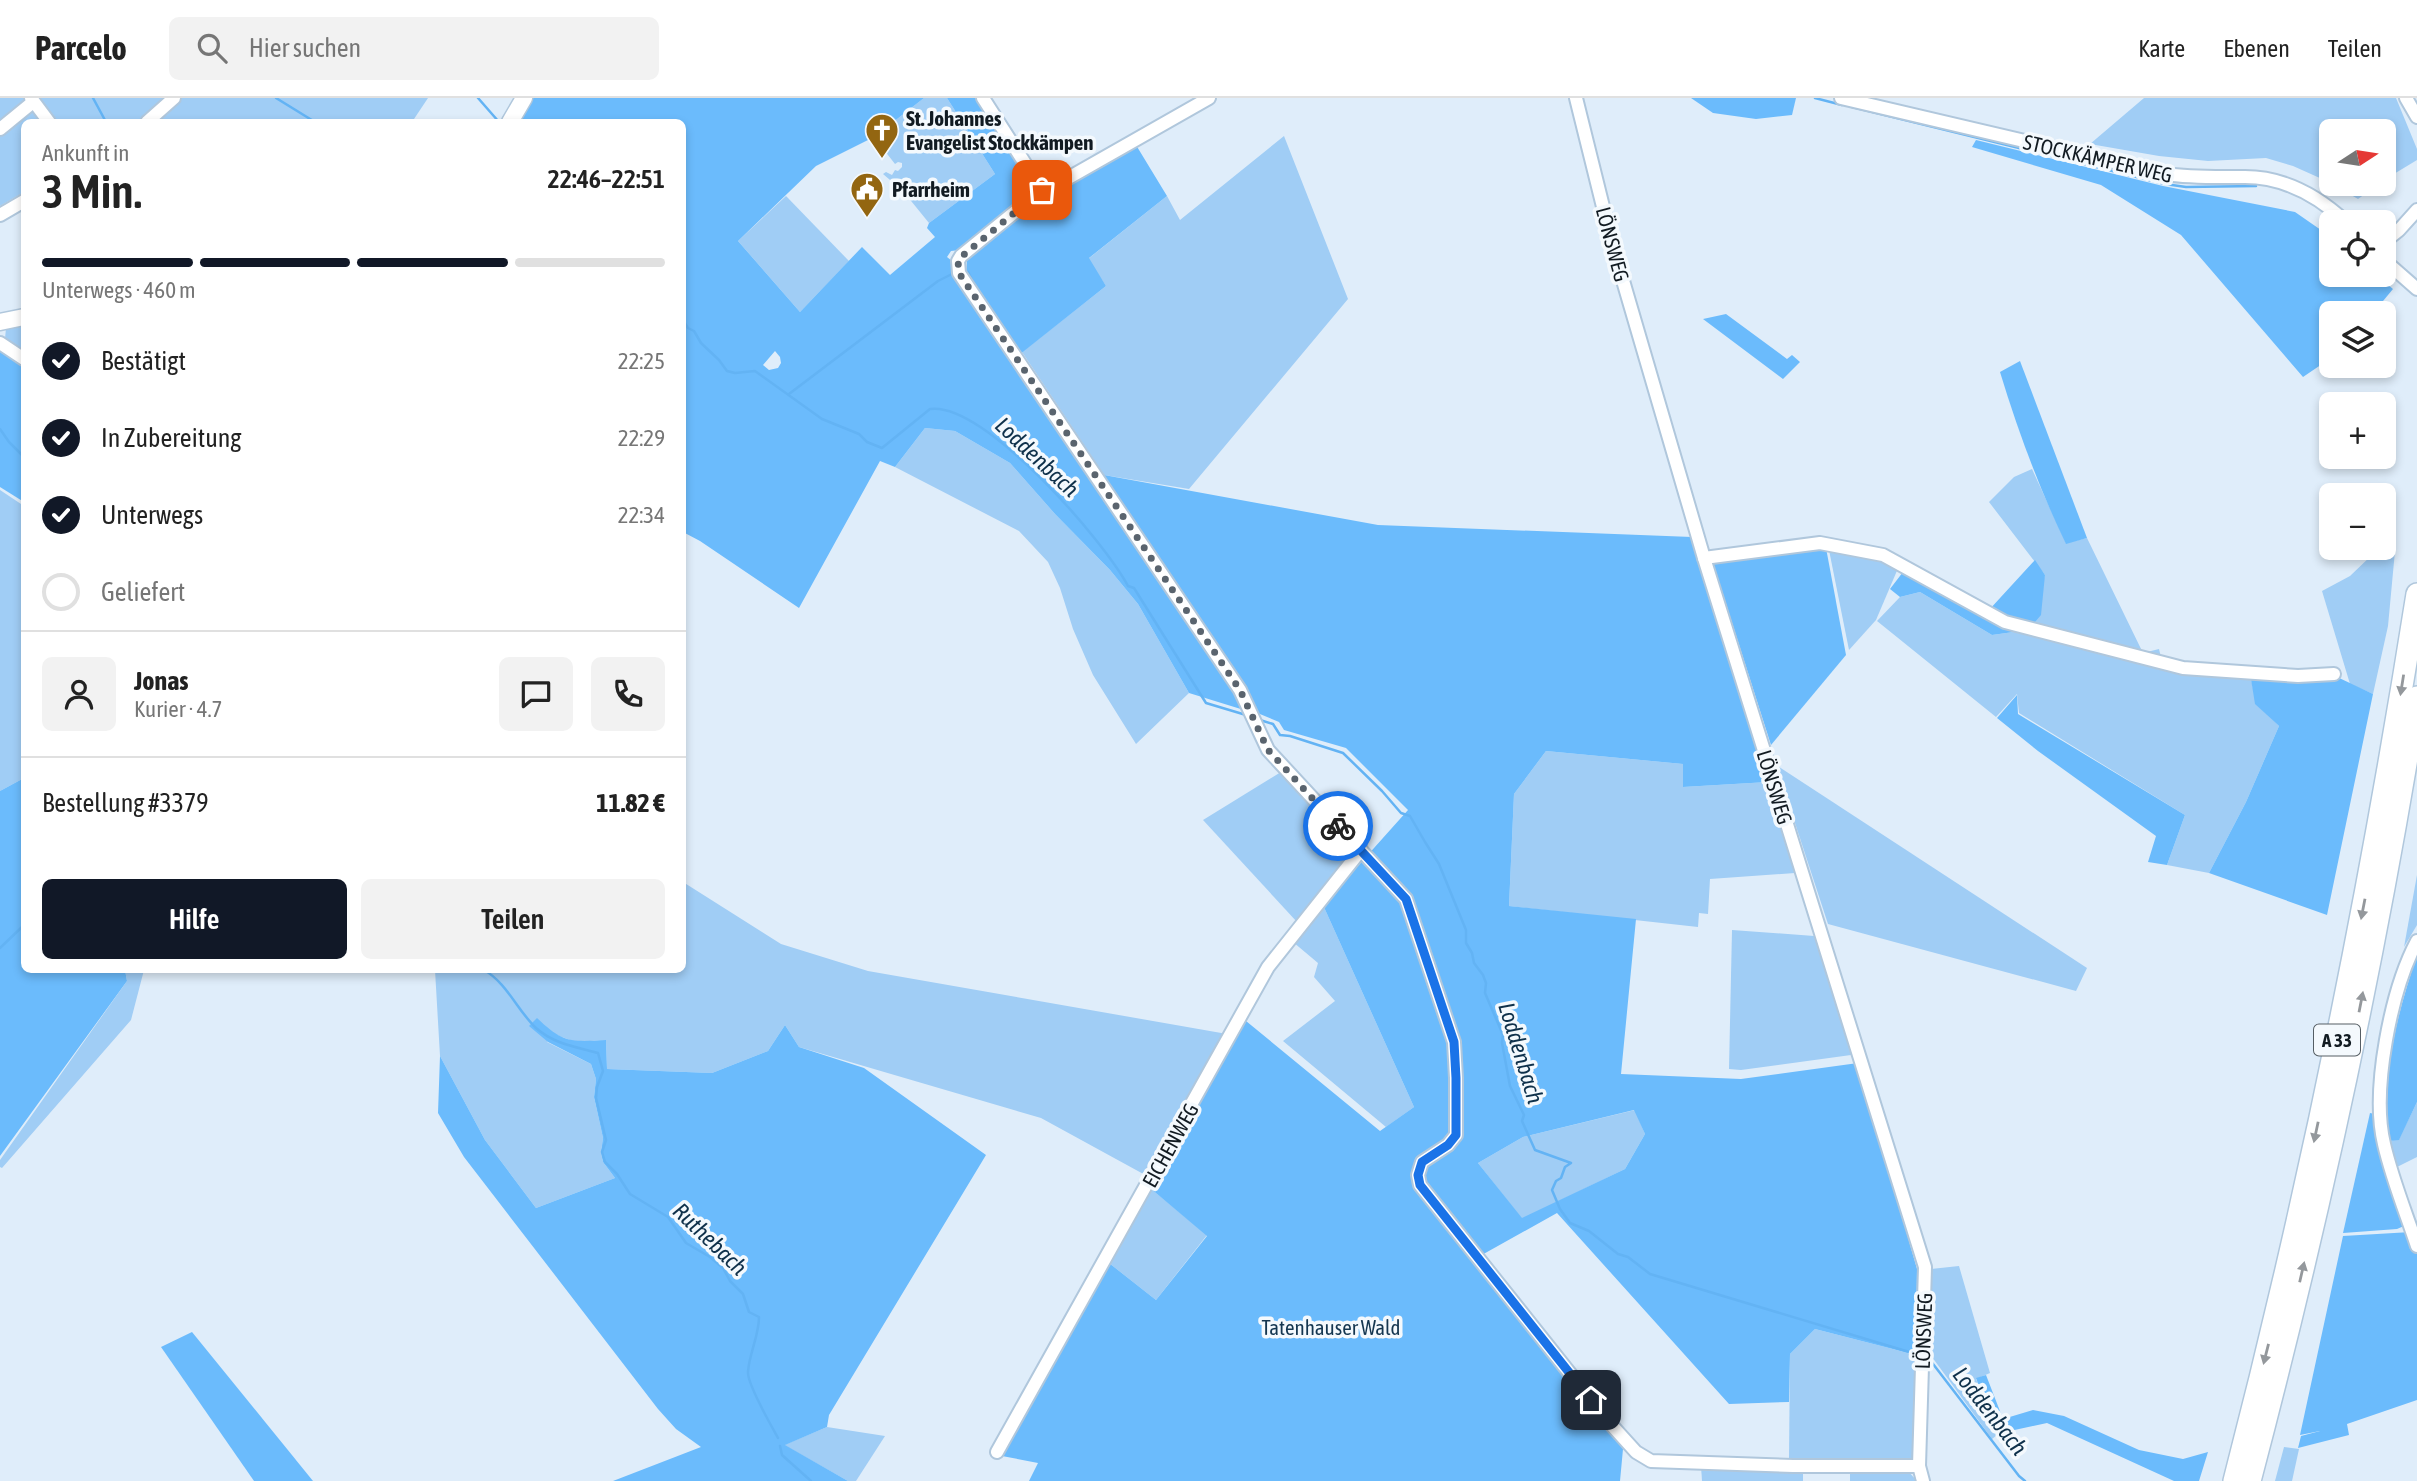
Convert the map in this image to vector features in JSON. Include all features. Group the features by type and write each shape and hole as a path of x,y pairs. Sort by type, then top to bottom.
{"highway":[{"name":"A 33","path":"2234,1481 2285,1273 2343,1011 2417,594"},
{"name":"A 33","path":"2250,1481 2301,1278 2358,1018 2417,697"}],"street":[{"path":"150,119 174,98"},
{"path":"512,119 524,98"},
{"path":"983,98 1042,190"},
{"path":"1209,98 1056,185 1042,190 958,261 959,273 1240,690 1268,750 1406,899 1454,1042 1456,1078 1456,1135 1448,1145 1422,1162 1418,1175 1420,1185 1581,1388 1636,1452 1651,1461 1793,1466 1919,1466"},
{"name":"LÖNSWEG","path":"1576,98 1612,243 1704,558 1924,1267 1919,1466 1923,1481"},
{"name":"STOCKKÄMPER WEG","path":"1841,98 2165,174 2188,178 2266,178 2310,194 2331,210"},
{"path":"2406,98 2417,117"},
{"path":"0,129 32,100 46,119"},
{"path":"0,215 21,203"},
{"path":"2396,232 2417,210"},
{"path":"2396,271 2417,289"},
{"path":"0,322 21,318"},
{"path":"0,343 21,357"},
{"path":"1704,558 1820,543 1883,555 2005,622 2183,668 2298,676 2334,674"},
{"name":"EICHENWEG","path":"997,1451 1268,967 1361,850"},
{"path":"2417,940 2394,1002 2381,1089 2384,1144 2417,1246"}],"shaded area":[{"path":"0,98 169,98 143,119 21,119 21,194 0,206"},
{"path":"180,98 428,98 414,119 156,119"},
{"path":"924,98 947,98 995,174 929,223 903,191 883,174 886,172 892,175 902,167 902,163 895,164 874,137"},
{"path":"2144,98 2396,98 2417,149 2417,160 2396,173 2396,119 2319,119 2319,178 2266,158 2208,161 2090,144"},
{"path":"1284,136 1348,299 1189,489 1104,475 1022,352 1106,286 1088,259 1167,196 1180,220"},
{"path":"786,196 849,261 800,312 738,241"},
{"path":"21,326 21,350 5,339 6,328"},
{"path":"925,428 955,431 1010,463 1110,570 1138,604 1189,693 1136,744 1093,675 1048,562 1019,531 895,467"},
{"path":"2032,469 2066,543 2087,538 2143,653 2159,649 2162,661 2031,626 2045,575 1989,502 2014,477"},
{"path":"0,490 21,504 21,780 0,791"},
{"path":"1829,550 1881,557 1899,566 1876,620 1849,650"},
{"path":"2367,560 2394,560 2388,626 2373,694 2350,684 2322,591 2350,576"},
{"path":"1920,592 1992,635 2028,630 2182,670 2250,673 2256,704 2279,726 2246,802 2209,873 2167,865 2185,815 2019,713 2017,694 1996,717 1877,621 1900,597"},
{"path":"1546,751 1683,764 1683,787 1768,782 1795,873 1710,879 1708,914 1699,913 1698,927 1509,906 1514,794"},
{"path":"1776,765 2087,968 2076,991 1828,924"},
{"path":"1281,772 1349,844 1348,855 1297,922 1203,820"},
{"path":"2417,875 2417,925 2404,947"},
{"path":"686,884 781,944 868,971 1227,1034 1147,1176 1041,1118 799,1047 785,1025 768,1051 712,1073 607,1069 606,1040 575,1042 554,1034 547,1042 591,1064 596,1079 594,1097 603,1138 603,1162 615,1178 536,1208 485,1140 440,1056 435,973 686,973"},
{"path":"1323,905 1414,1107 1386,1127 1283,1041 1335,1001 1314,977 1318,963 1293,942"},
{"path":"1732,930 1814,936 1853,1050 1851,1055 1741,1070 1729,1069"},
{"path":"126,973 143,973 131,1020 2,1168 0,1167 0,1160 127,981"},
{"path":"2417,1102 2417,1157 2395,1168 2388,1141 2399,1139"},
{"path":"1635,1110 1645,1134 1625,1169 1522,1219 1478,1163 1523,1137"},
{"path":"1150,1188 1207,1235 1156,1300 1109,1263"},
{"path":"1959,1266 1990,1373 1976,1379 1997,1435 1992,1439 1932,1357 1931,1269"},
{"path":"1815,1329 1916,1355 1916,1451 1910,1461 1789,1459 1790,1354"},
{"path":"827,1427 885,1436 856,1481 848,1481 784,1445"},
{"path":"2284,1447 2299,1449 2292,1481 2275,1481"},
{"path":"1701,1466 1803,1470 1803,1481 1702,1481"},
{"path":"1907,1470 1917,1481 1850,1481 1850,1471"}],"green space":[{"path":"529,98 924,98 874,137 816,166 738,241 800,312 862,247 890,275 935,237 927,228 929,223 995,174 947,98 977,98 1031,182 1032,190 1027,198 960,250 951,251 947,257 952,261 954,273 1235,692 1244,710 1189,693 1138,604 1110,570 1010,463 955,431 925,428 895,467 880,461 799,608 686,534 686,119 517,119","holes":["775,351 781,363 778,368 769,370 763,365"]},
{"path":"1691,98 1796,98 1792,115 1756,119 1713,113"},
{"path":"1976,140 2163,186 2295,212 2319,229 2319,287 2393,289 2383,301 2319,301 2319,366 2303,377 2181,235 2101,185 1972,147"},
{"path":"1136,145 1167,196 1089,258 1106,286 1019,355 966,275 967,259 1044,198"},
{"path":"1726,314 1787,359 1792,355 1800,362 1783,379 1703,319"},
{"path":"0,346 21,363 21,500 0,487"},
{"path":"2020,361 2087,538 2066,544 2030,459 2000,372"},
{"name":"Tatenhauser Wald","path":"1104,475 1378,525 1692,537 1768,782 1683,787 1683,764 1546,751 1514,794 1509,906 1636,919 1621,1074 1741,1079 1858,1063 1917,1269 1916,1355 1815,1329 1790,1354 1789,1402 1729,1404 1557,1213 1471,1261 1623,1449 1620,1481 1029,1481 1038,1463 1002,1456 1109,1263 1156,1300 1207,1236 1150,1188 1246,1021 1380,1131 1414,1107 1323,905 1408,810 1346,748 1284,730 1279,722 1255,712 1100,478","holes":["1634,1110 1645,1134 1625,1169 1522,1218 1478,1163 1523,1137"]},
{"path":"1826,548 1846,655 1771,745 1712,560"},
{"path":"2035,560 2045,575 2041,615 2028,630 1992,635 1920,592 1900,597 1890,589 1903,572 1989,610"},
{"path":"2250,673 2335,676 2373,694 2327,915 2209,873 2246,802 2279,726 2255,704"},
{"path":"2017,695 2018,714 2185,815 2167,865 2148,862 2156,836 1997,718"},
{"path":"21,780 21,973 126,973 127,981 0,1156 0,791"},
{"path":"2417,955 2417,1102 2399,1140 2388,1141 2387,1092 2392,1046"},
{"path":"537,1018 568,1039 606,1040 607,1069 712,1073 768,1051 785,1025 799,1047 864,1068 986,1155 829,1415 827,1427 785,1445 848,1481 613,1481 701,1447 676,1429 658,1409 464,1157 438,1113 440,1056 485,1140 536,1208 615,1178 603,1162 603,1138 594,1097 596,1079 591,1064 548,1042 529,1026"},
{"path":"2370,1113 2375,1114 2404,1226 2397,1229 2343,1233"},
{"path":"2411,1232 2417,1251 2417,1400 2347,1424 2349,1435 2298,1448 2301,1436 2320,1431 2300,1435 2343,1236"},
{"path":"192,1332 313,1481 254,1481 161,1347"},
{"path":"1986,1375 2003,1419 2033,1410 2064,1416 2139,1450 2183,1459 2208,1452 2199,1481 2174,1481 2047,1423 1996,1434 1976,1378"}],"waterway":[{"path":"93,98 104,119"},
{"path":"276,98 310,119"},
{"name":"Loddenbach","path":"478,98 496,119"},
{"path":"1815,98 1842,105"},
{"path":"1852,107 2165,184 2186,187 2256,186"},
{"path":"968,272 974,284"},
{"path":"789,394 938,281 952,274"},
{"name":"Loddenbach","path":"686,325 727,371 755,371 822,419 859,434 867,442 882,448 930,409 953,412 980,427 1040,478 1095,538 1128,586 1134,588 1206,703 1246,715"},
{"name":"Ruthebach","path":"0,429 21,454"},
{"name":"Loddenbach","path":"1260,720 1273,724 1280,735 1343,753 1401,813 1410,816 1439,864 1466,930 1466,943 1486,983 1485,993 1503,1035 1510,1086 1524,1115 1522,1121 1535,1150 1571,1163 1565,1167 1552,1190 1570,1223 1589,1231 1650,1274 1916,1354"},
{"path":"0,948 21,928"},
{"name":"Ruthebach","path":"489,973 506,989 536,1028 550,1038 598,1053 603,1071 596,1098 606,1140 602,1152 605,1162 630,1194 668,1217 686,1243 723,1268 730,1281 743,1294 749,1312 759,1317 748,1372 751,1386 778,1438"},
{"name":"Loddenbach","path":"1930,1360 2025,1481"},
{"name":"Ruthebach","path":"780,1446 782,1455 811,1481"}],"way so far":[{"path":"1042,190 961,257 957,267 959,273 1240,690 1268,750 1338,826"}],"place":[{"name":"St. Johannes Evangelist Stockkämpen","path":"882,160"},
{"name":"Pfarrheim","path":"867,219"}],"route":[{"path":"1338,826 1406,899 1454,1042 1456,1135 1448,1145 1422,1162 1418,1175 1420,1185 1591,1400"}]}
